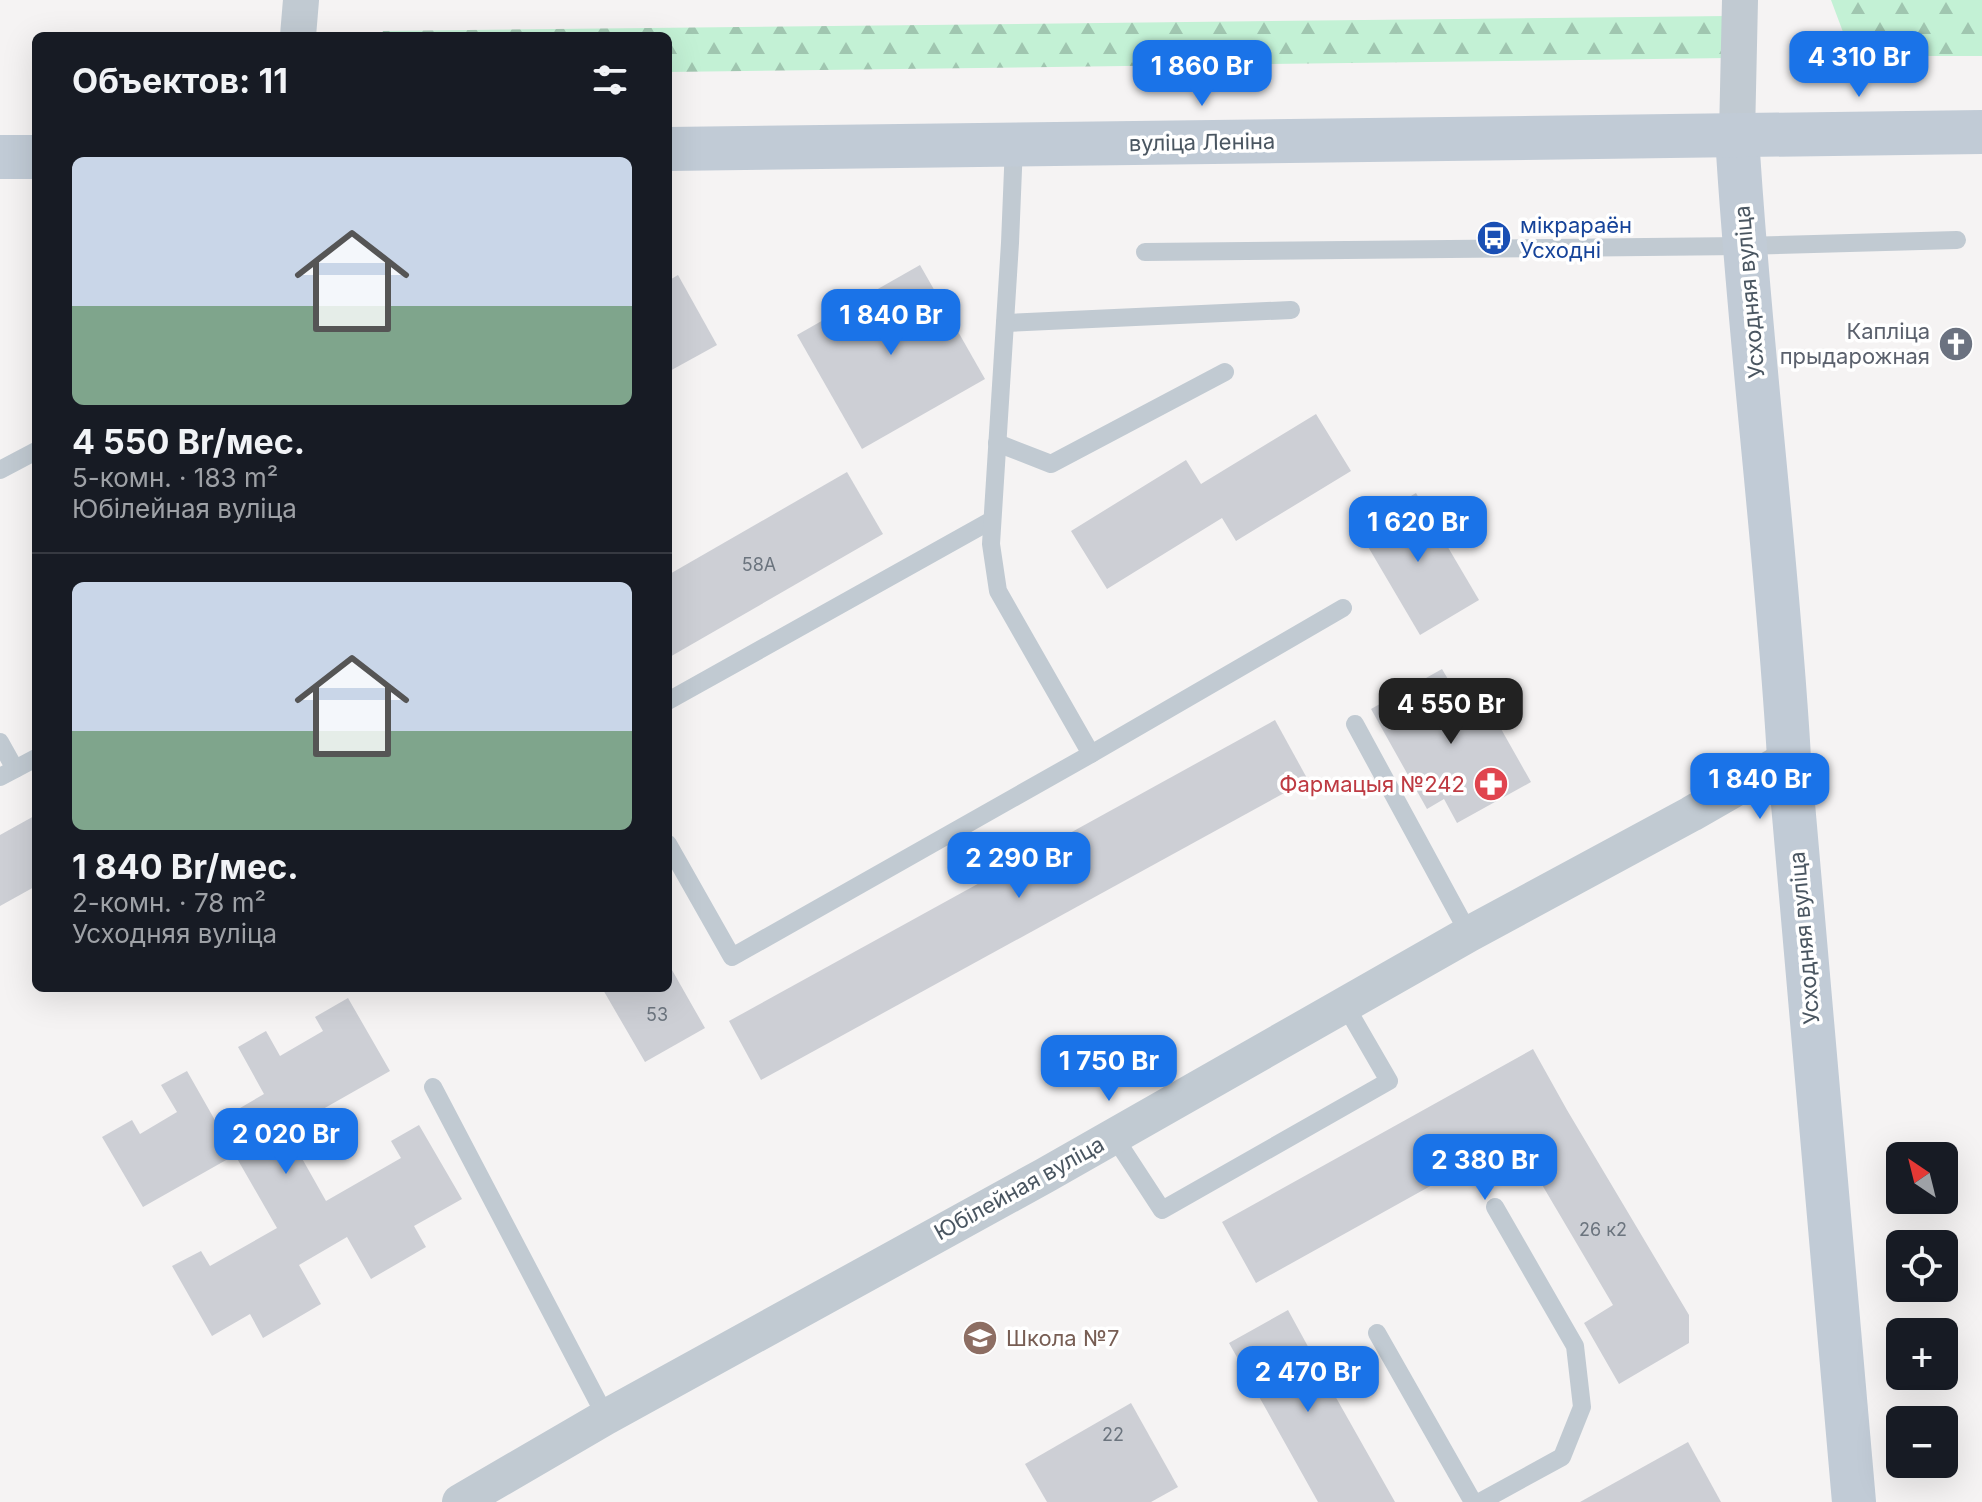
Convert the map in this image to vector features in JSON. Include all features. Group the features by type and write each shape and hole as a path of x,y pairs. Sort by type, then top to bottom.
{"main road":[{"name":"вуліца Леніна","path":"672,149 1982,132"},
{"name":"Усходняя вуліца","path":"1737,135 1743,246 1783,662 1854,1502"},
{"path":"0,157 32,157"}],"street":[{"path":"298,32 301,0"},
{"path":"1737,135 1740,0"},
{"name":"Юбілейная вуліца","path":"460,1502 606,1417 1017,1191 1469,934 1789,758"}],"lane":[{"path":"1014,145 991,544 998,591 1091,754"},
{"path":"1145,252 1743,246 1957,240"},
{"path":"1005,323 1291,310"},
{"path":"997,443 1051,464 1225,372"},
{"path":"0,470 32,453"},
{"path":"672,699 992,520"},
{"path":"672,851 732,957 1343,608"},
{"path":"1355,724 1469,934"},
{"path":"0,742 7,773 32,760"},
{"path":"1113,1135 1162,1210 1389,1081 1345,1005"},
{"path":"433,1087 606,1417"},
{"path":"1480,1502 1562,1457 1582,1407 1575,1346 1495,1207"},
{"path":"1377,1333 1473,1502"}],"green space":[{"path":"1831,0 1982,0 1982,56 1852,56"},
{"path":"1727,16 1728,58 672,72 672,32 383,31"}],"building":[{"path":"920,265 985,379 862,449 797,335"},
{"path":"678,275 717,345 672,370 672,279"},
{"path":"1316,414 1351,471 1236,541 1222,518 1107,589 1071,531 1186,460 1201,484"},
{"path":"847,472 883,534 672,656 672,573"},
{"path":"1416,493 1479,600 1420,635 1357,528"},
{"path":"1442,669 1455,691 1474,681 1531,782 1457,823 1444,799 1427,809 1371,709"},
{"path":"1275,720 1308,780 761,1080 729,1021"},
{"path":"32,817 32,888 0,906 0,835"},
{"path":"672,970 705,1028 645,1062 604,992 672,992"},
{"path":"348,998 390,1071 286,1130 326,1201 401,1158 391,1141 419,1125 462,1199 414,1226 426,1247 371,1279 347,1237 299,1265 321,1304 263,1338 250,1314 212,1336 172,1266 201,1251 210,1266 277,1228 235,1155 143,1207 102,1137 132,1120 140,1134 177,1112 161,1085 187,1071 216,1122 264,1094 238,1047 266,1031 280,1056 323,1031 315,1017"},
{"path":"1533,1049 1689,1315 1689,1343 1619,1384 1584,1323 1613,1305 1515,1139 1256,1283 1222,1222"},
{"path":"1288,1310 1395,1502 1318,1502 1229,1343"},
{"path":"1131,1403 1178,1487 1151,1502 1047,1502 1025,1464"},
{"path":"1688,1442 1721,1502 1580,1502"}],"place":[{"name":"мікрараён Усходні","path":"1494,238"},
{"name":"Капліца прыдарожная","path":"1956,344"},
{"name":"Фармацыя №242","path":"1491,784"},
{"name":"Школа №7","path":"980,1338"}]}
